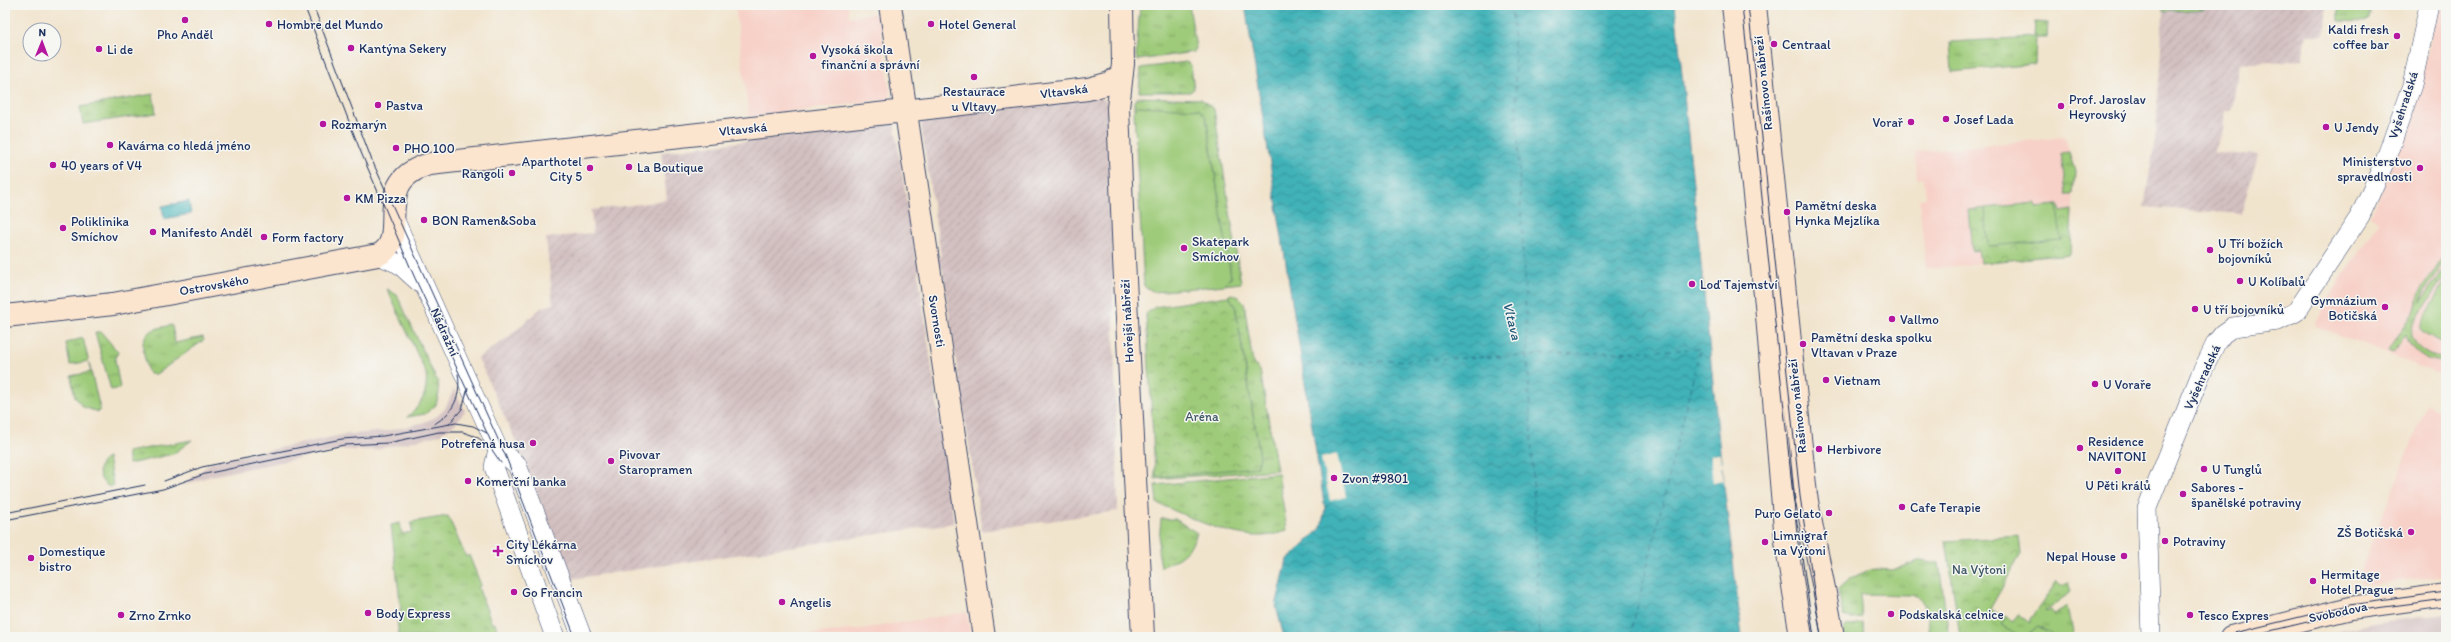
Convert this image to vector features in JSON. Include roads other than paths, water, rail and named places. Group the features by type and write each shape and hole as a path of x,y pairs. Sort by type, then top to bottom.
{"main road":[{"name":"Svornosti","path":"890,5 904,110 984,637"},
{"name":"Hořejší nábřeží","path":"1122,5 1122,74 1118,108 1143,637"},
{"name":"Rašínovo nábřeží","path":"1733,5 1766,304 1786,541 1801,637"},
{"name":"Rašínovo nábřeží","path":"1755,5 1806,495 1814,540 1822,568 1833,637"},
{"name":"Vltavská","path":"393,216 395,195 400,181 408,173 434,163 1100,87 1110,83 1122,74"},
{"path":"378,255 385,251 390,242 393,216"},
{"name":"Ostrovského","path":"5,316 113,304 378,255"},
{"name":"Svobodova","path":"2231,637 2351,608 2446,596"}],"street":[{"name":"Vyšehradská","path":"2151,637 2147,508 2200,376 2216,343 2223,334 2233,327 2278,321 2296,312 2360,216 2385,161 2412,85 2429,5"},
{"name":"Nádražní","path":"393,216 498,449 517,465 582,637"},
{"path":"378,255 399,264 426,289"},
{"path":"498,449 494,467 555,637"}],"water":[{"name":"Vltava","path":"1245,5 1675,5 1720,452 1742,637 1284,637 1276,606 1287,560 1321,528 1325,509"},
{"path":"189,201 191,214 164,219 162,206"}],"tram line":[{"path":"304,5 360,150 414,276 494,448"},
{"path":"313,5 371,158 506,457 575,637"},
{"path":"1742,5 1793,496 1814,637"},
{"path":"1748,5 1800,496 1821,637"},
{"path":"434,424 441,420 455,403 459,389 458,374"},
{"path":"449,424 462,409 468,388"},
{"path":"164,481 202,467 342,439 383,436 456,423 473,426 487,433"},
{"path":"5,520 163,489 205,474 344,445 388,443 439,432 463,432 477,437 490,447 501,463"},
{"path":"5,513 145,485"},
{"path":"2218,637 2349,605 2446,592"},
{"path":"2245,637 2353,611 2446,599"}],"place":[{"name":"Pho Anděl","path":"185,20"},
{"name":"Hombre del Mundo","path":"269,24"},
{"name":"Hotel General","path":"931,24"},
{"name":"Kaldi fresh coffee bar","path":"2397,36"},
{"name":"Centraal","path":"1774,44"},
{"name":"Kantýna Sekery","path":"351,48"},
{"name":"Li de","path":"99,49"},
{"name":"Vysoká škola finanční a správní","path":"813,56"},
{"name":"Restaurace u Vltavy","path":"974,77"},
{"name":"Pastva","path":"378,105"},
{"name":"Prof. Jaroslav Heyrovský","path":"2061,106"},
{"name":"Josef Lada","path":"1946,119"},
{"name":"Vorař","path":"1911,122"},
{"name":"Rozmarýn","path":"323,124"},
{"name":"U Jendy","path":"2326,127"},
{"name":"Kavárna co hledá jméno","path":"110,145"},
{"name":"PHO 100","path":"396,148"},
{"name":"40 years of V4","path":"53,165"},
{"name":"La Boutique","path":"629,167"},
{"name":"Aparthotel City 5","path":"590,168"},
{"name":"Ministerstvo spravedlnosti","path":"2420,168"},
{"name":"Rangoli","path":"512,173"},
{"name":"KM Pizza","path":"347,198"},
{"name":"Pamětní deska Hynka Mejzlíka","path":"1787,212"},
{"name":"BON Ramen&Soba","path":"424,220"},
{"name":"Poliklinika Smíchov","path":"63,228"},
{"name":"Manifesto Anděl","path":"153,232"},
{"name":"Form factory","path":"264,237"},
{"name":"Skatepark Smíchov","path":"1184,248"},
{"name":"U Tří božích bojovníků","path":"2210,250"},
{"name":"U Kolíbalů","path":"2240,281"},
{"name":"Loď Tajemství","path":"1692,284"},
{"name":"Gymnázium Botičská","path":"2385,307"},
{"name":"U tří bojovníků","path":"2195,309"},
{"name":"Vallmo","path":"1892,319"},
{"name":"Pamětní deska spolku Vltavan v Praze","path":"1803,344"},
{"name":"Vietnam","path":"1826,380"},
{"name":"U Voraře","path":"2095,384"},
{"name":"Potrefená husa","path":"533,443"},
{"name":"Residence NAVITONI","path":"2080,448"},
{"name":"Herbivore","path":"1819,449"},
{"name":"Pivovar Staropramen","path":"611,461"},
{"name":"U Tunglů","path":"2204,469"},
{"name":"U Pěti králů","path":"2118,471"},
{"name":"Zvon #9801","path":"1334,478"},
{"name":"Komerční banka","path":"468,481"},
{"name":"Sabores - španělské potraviny","path":"2183,494"},
{"name":"Cafe Terapie","path":"1902,507"},
{"name":"Puro Gelato","path":"1829,513"},
{"name":"ZŠ Botičská","path":"2411,532"},
{"name":"Potraviny","path":"2165,541"},
{"name":"Limnigraf na Výtoni","path":"1765,542"},
{"name":"City Lékárna Smíchov","path":"498,551"},
{"name":"Nepal House","path":"2124,556"},
{"name":"Domestique bistro","path":"31,558"},
{"name":"Hermitage Hotel Prague","path":"2313,581"},
{"name":"Go Francin","path":"514,592"},
{"name":"Angelis","path":"782,602"},
{"name":"Body Express","path":"368,613"},
{"name":"Podskalská celnice","path":"1891,614"},
{"name":"Zrno Zrnko","path":"121,615"},
{"name":"Tesco Expres","path":"2190,615"}],"park label":[{"name":"Aréna","path":"1202,416"},
{"name":"Na Výtoni","path":"1979,569"}]}
